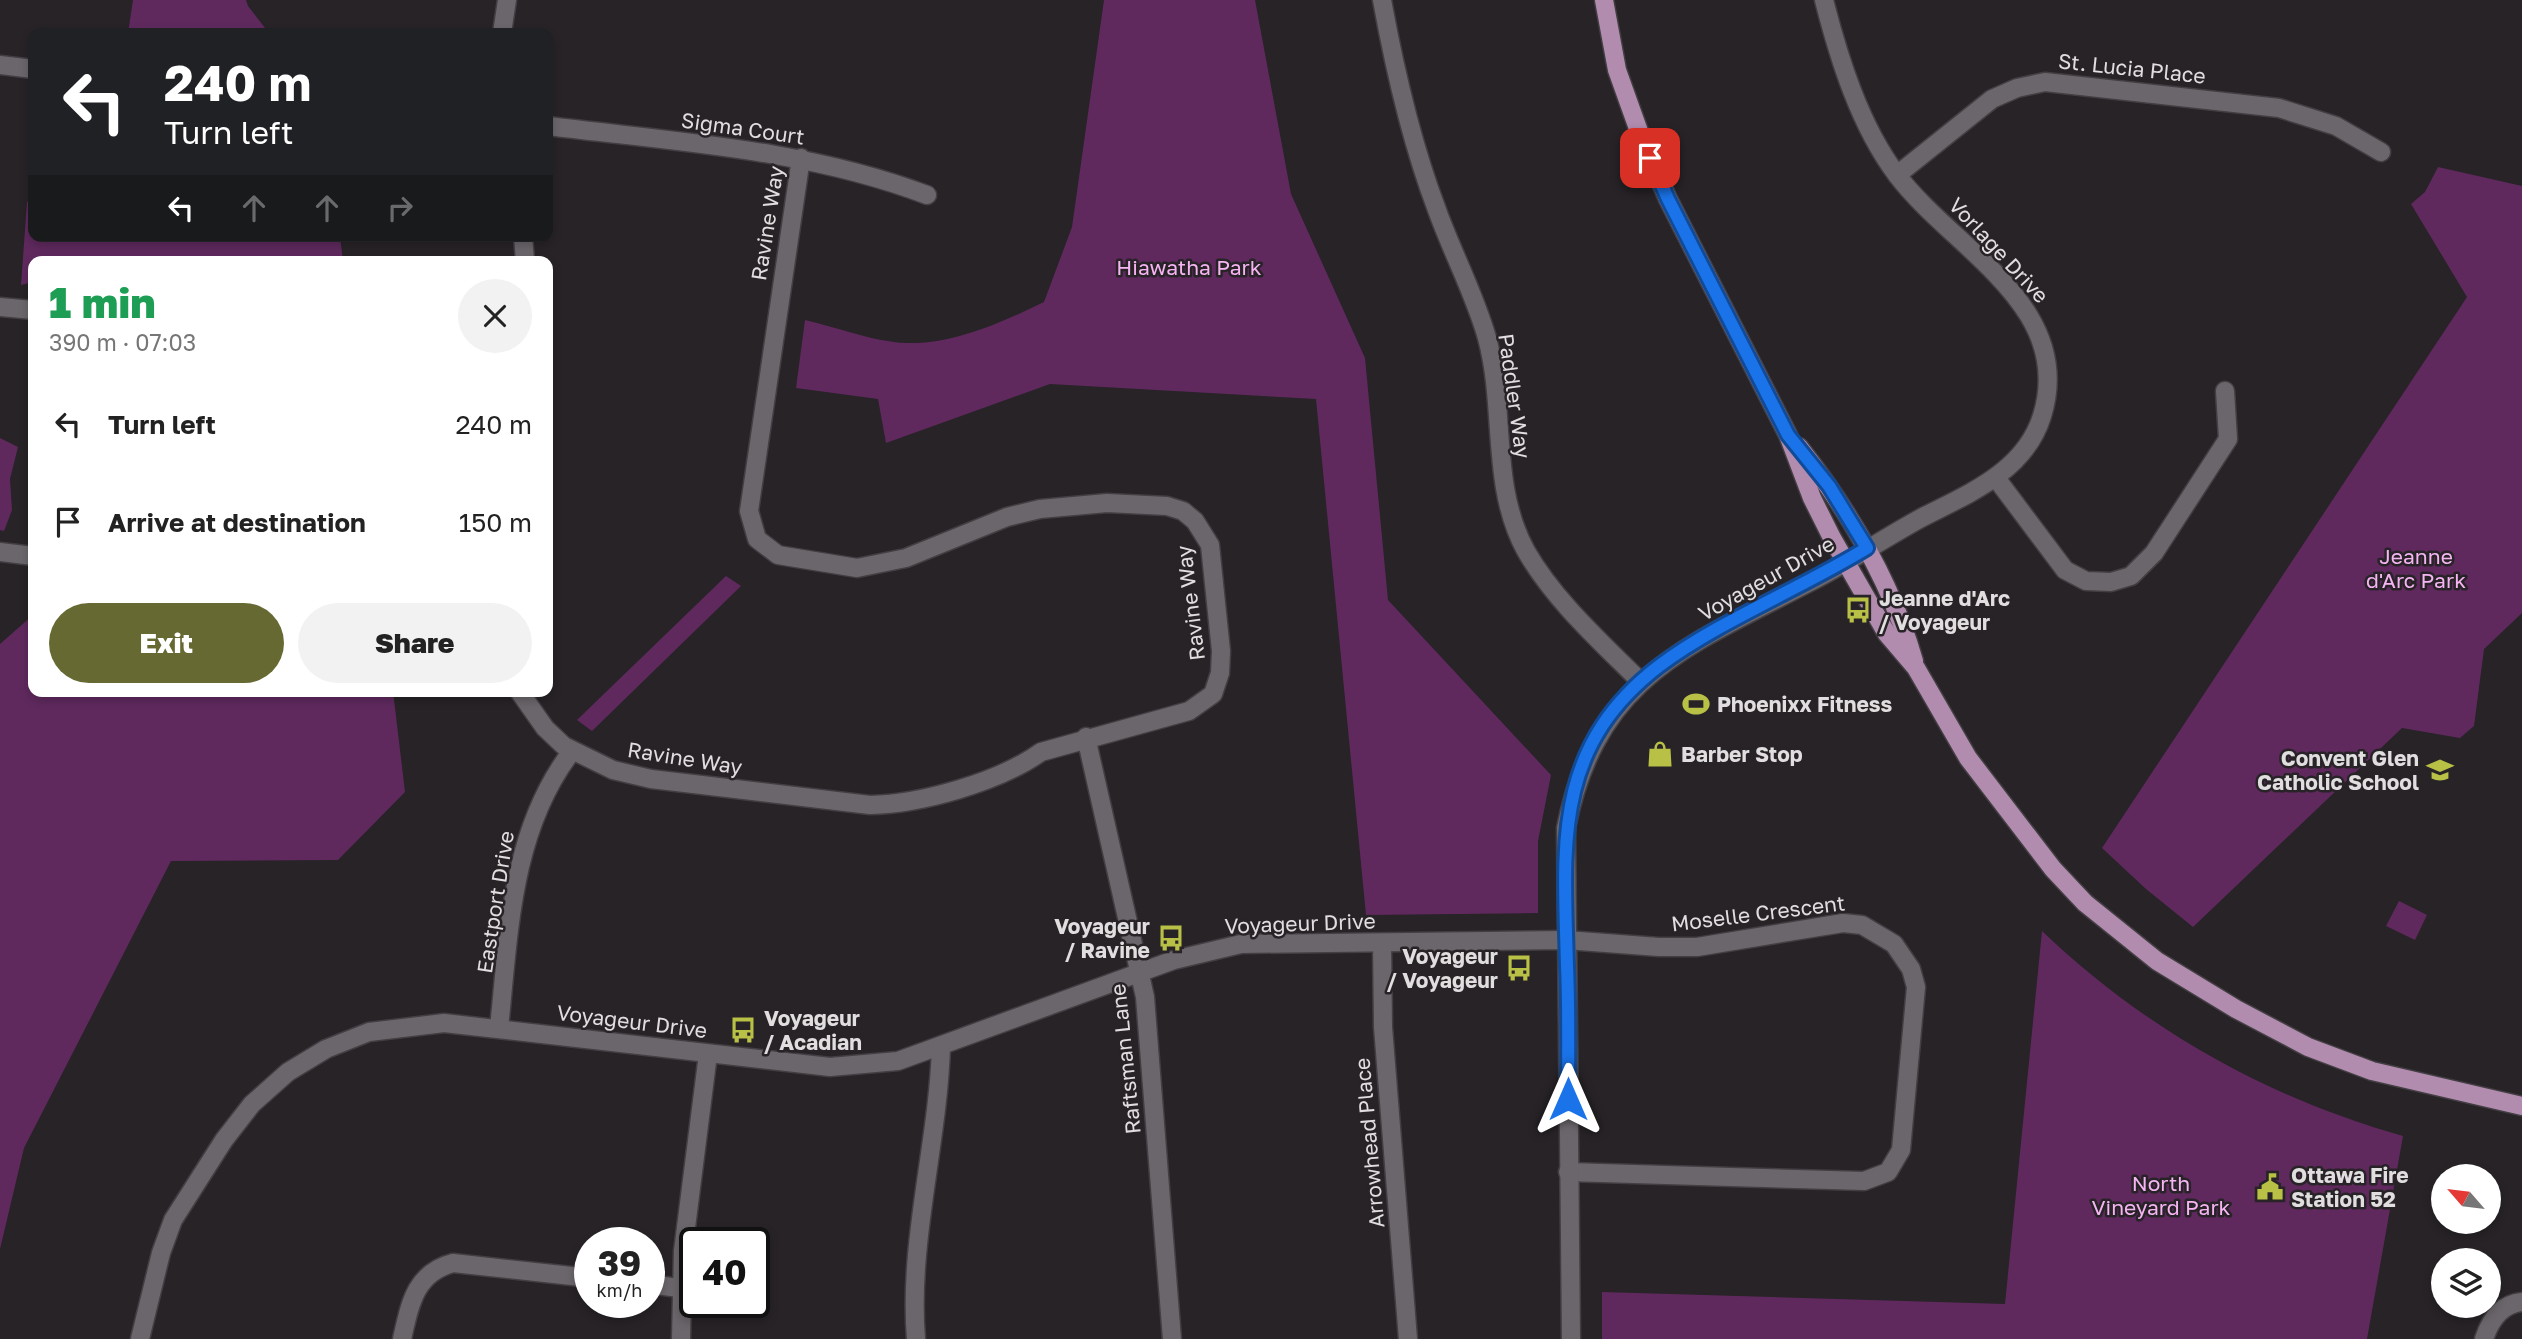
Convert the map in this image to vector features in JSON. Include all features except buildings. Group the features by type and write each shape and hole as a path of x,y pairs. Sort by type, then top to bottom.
{"main road":[{"path":"1604,0 1617,70 1641,137 1668,199 1788,435 1812,498 1845,562 1887,634 1916,668 1968,758 2053,869 2085,903 2157,961 2236,1009 2308,1047 2372,1071 2521,1106"},
{"path":"1788,435 1829,486 1882,573 1903,622 1916,668"}],"street":[{"path":"503,28 507,0"},
{"name":"Paddler Way","path":"1382,0 1404,108 1420,160 1487,337 1504,483 1516,529 1525,550 1551,587 1641,682"},
{"name":"Vorlage Drive","path":"1824,0 1840,57 1876,142 1897,175 2026,308 2039,329 2046,351 2048,396 2041,420 2018,458 1996,478 1867,548"},
{"path":"0,65 28,68"},
{"name":"St. Lucia Place","path":"1897,175 1992,99 2017,88 2045,82 2279,108 2336,126 2381,152"},
{"name":"Sigma Court","path":"553,127 800,158 892,182 927,195"},
{"name":"Ravine Way","path":"523,697 545,728 572,751 613,770 651,779 870,805 903,805 938,796 1027,762 1041,752 1086,737 1189,711 1213,694 1220,673 1222,651 1210,545 1205,532 1182,511 1167,506 1107,503 1023,512 906,558 857,568 778,555 763,547 753,531 749,511 800,158"},
{"path":"0,307 28,310"},
{"path":"1996,478 2065,570 2086,581 2111,582 2131,576 2154,553 2228,439 2225,391"},
{"name":"Voyageur Drive","path":"1571,1339 1566,828 1573,793 1593,742 1641,682 1704,637 1867,548"},
{"path":"0,552 28,555"},
{"name":"Raftsman Lane","path":"1086,737 1145,997 1172,1339"},
{"name":"Eastport Drive","path":"499,1028 521,855 540,801 572,751"},
{"name":"Moselle Crescent","path":"1566,940 1697,947 1843,923 1862,925 1885,936 1903,953 1916,988 1901,1150 1888,1172 1864,1181 1568,1172"},
{"name":"Voyageur Drive","path":"139,1339 161,1252 173,1220 224,1140 252,1104 288,1072 326,1049 369,1032 444,1023 830,1067 861,1066 898,1061 941,1047 1139,972 1206,950 1241,944 1566,940"},
{"name":"Arrowhead Place","path":"1382,943 1383,1027 1408,1339"},
{"path":"916,1339 917,1269 941,1047"},
{"path":"687,1227 708,1054"},
{"path":"401,1339 414,1293 425,1276 437,1267 453,1263 574,1276"},
{"path":"2484,1339 2491,1321 2502,1309 2522,1302"},
{"path":"681,1318 681,1339"}],"green space":[{"path":"133,0 246,0 265,28 129,28"},
{"name":"Hiawatha Park","path":"1104,0 1255,0 1291,194 1365,358 1388,600 1551,775 1538,841 1538,913 1366,915 1316,399 1050,384 886,443 878,399 796,388 805,320 882,340 923,343 977,331 1044,302 1072,227"},
{"name":"Jeanne d'Arc Park","path":"2438,167 2522,186 2522,613 2484,649 2474,726 2460,738 2402,728 2193,927 2146,889 2102,848 2467,297 2411,204 2425,192"},
{"path":"27,202 28,242 341,242 342,256 28,256 28,283 21,285"},
{"path":"0,438 18,447 10,479 12,510 4,531 0,530"},
{"path":"726,576 741,586 592,731 577,720"},
{"path":"28,619 28,697 394,697 405,792 338,860 171,861 24,1148 0,1249 0,644"},
{"path":"2399,901 2427,915 2415,940 2386,926"},
{"name":"North Vineyard Park","path":"2042,931 2123,999 2210,1056 2303,1101 2403,1136 2367,1339 1602,1339 1602,1292 2005,1304"}],"place":[{"name":"Jeanne d'Arc / Voyageur","path":"1858,610"},
{"name":"Phoenixx Fitness","path":"1696,704"},
{"name":"Barber Stop","path":"1660,754"},
{"name":"Convent Glen Catholic School","path":"2440,770"},
{"name":"Voyageur / Ravine","path":"1171,938"},
{"name":"Voyageur / Voyageur","path":"1519,968"},
{"name":"Voyageur / Acadian","path":"743,1030"},
{"name":"Ottawa Fire Station 52","path":"2270,1187"}],"route":[{"path":"1568,1099 1566,828 1570,803 1593,742 1617,708 1661,665 1704,637 1814,580 1867,548 1829,486 1788,435 1668,199 1650,158"}]}
